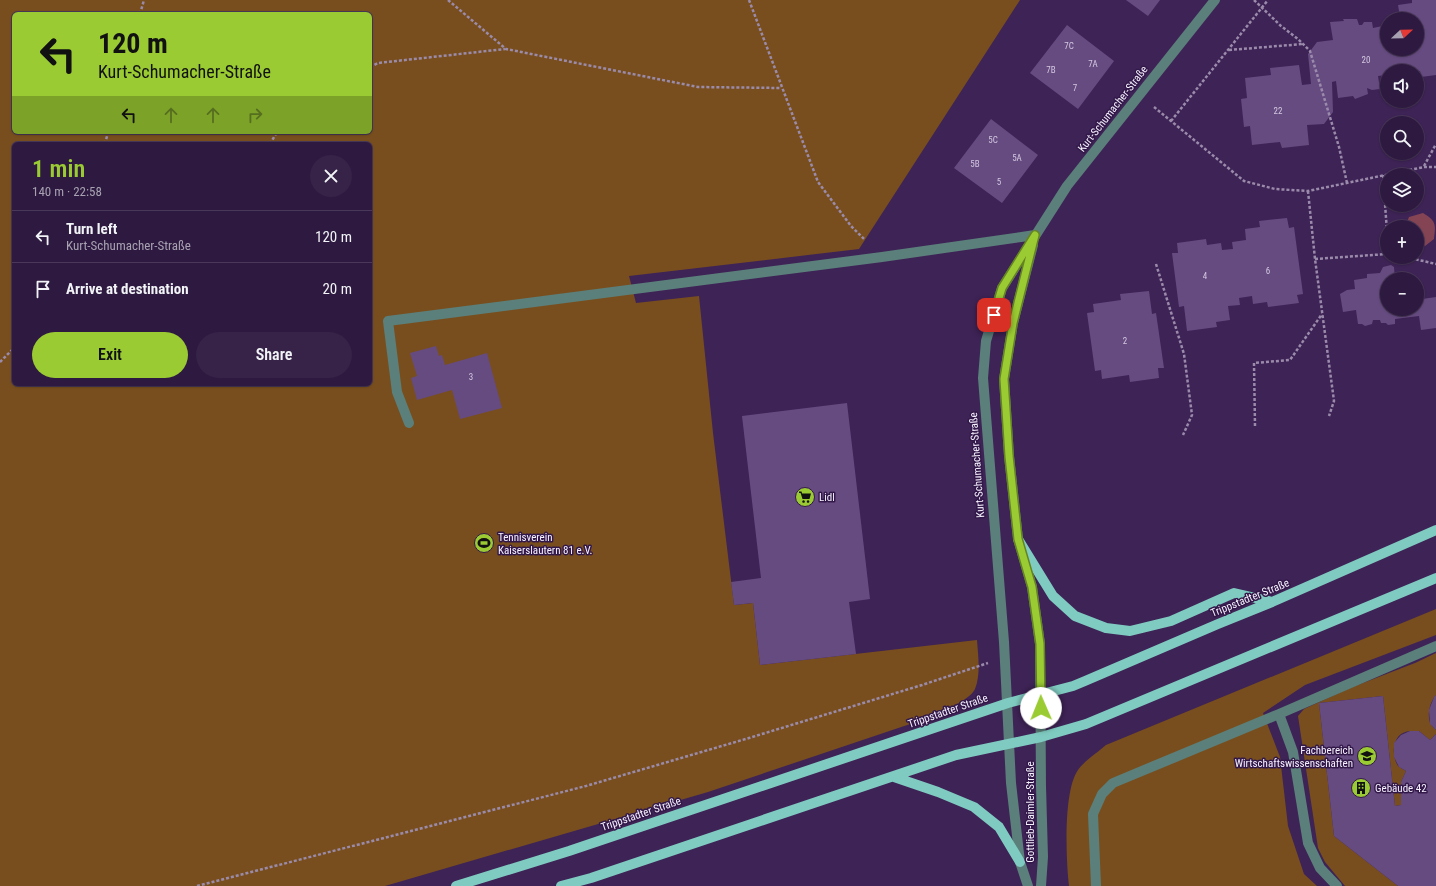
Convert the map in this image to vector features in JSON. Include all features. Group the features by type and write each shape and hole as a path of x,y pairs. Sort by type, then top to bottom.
{"main road":[{"name":"Trippstadter Straße","path":"456,886 577,848 1008,703 1073,686 1272,602 1436,530"},
{"path":"1018,539 1053,596 1076,616 1106,628 1130,631 1171,621 1234,594 1272,602"},
{"path":"561,886 591,878 956,756 1041,737 1086,724 1436,578"},
{"path":"894,777 974,807 999,827 1020,862"}],"street":[{"name":"Kurt-Schumacher-Straße","path":"1008,703 983,378 986,341 1002,288 1067,186 1215,0"},
{"name":"Kurt-Schumacher-Straße","path":"1035,235 1013,323 1004,379 1009,456 1018,539 1032,587 1040,644 1041,694"},
{"path":"409,423 397,392 388,321 882,257 1035,235"},
{"path":"1096,886 1093,814 1102,794 1113,783 1279,714 1436,646"},
{"name":"Gottlieb-Daimler-Straße","path":"1041,694 1043,857 1041,886"},
{"name":"Gottlieb-Daimler-Straße","path":"1008,703 1011,783 1020,862 1028,886"},
{"path":"1279,714 1293,752 1308,843 1320,868 1337,886"}],"path":[{"path":"141,12 144,0"},
{"path":"448,0 506,49"},
{"path":"749,0 781,88 818,182 851,226 882,257"},
{"path":"1254,0 1310,51 1339,147 1347,183"},
{"path":"1171,121 1268,0"},
{"path":"1228,50 1303,44"},
{"path":"372,66 378,63 506,49 698,88 781,88"},
{"path":"1139,96 1244,181 1275,190 1308,191 1380,176"},
{"path":"1424,167 1436,144"},
{"path":"1419,168 1436,167"},
{"path":"1308,191 1315,259 1334,401 1330,416"},
{"path":"1315,259 1380,254"},
{"path":"1424,261 1436,264"},
{"path":"1156,264 1184,354 1192,415 1182,435"},
{"path":"1255,426 1254,363 1290,360 1322,313"},
{"path":"0,362 12,350"},
{"path":"197,886 593,783 756,736 922,685 1005,657"}],"shaded area":[{"path":"0,0 1020,0 859,249 629,276 636,303 699,296 713,433 734,605 753,603 760,665 977,640 979,664 975,689 968,697 931,717 708,792 385,886 0,886"},
{"path":"1423,213 1430,218 1435,226 1434,239 1424,246 1424,220 1408,220 1409,217"},
{"path":"1436,609 1436,635 1305,685 1263,713 1280,757 1288,826 1304,874 1317,886 1069,886 1067,826 1070,793 1073,780 1080,767 1106,745"},
{"path":"1436,653 1436,695 1431,705 1429,716 1430,723 1436,730 1436,734 1430,740 1419,731 1406,732 1398,737 1394,749 1396,762 1399,767 1406,771 1401,782 1401,805 1395,806 1383,696 1319,703 1334,836 1398,886 1345,886 1325,862 1318,848 1298,716 1304,709 1350,688 1415,663"}],"building":[{"path":"1126,0 1160,0 1148,16"},
{"path":"1412,0 1436,0 1436,75 1424,77 1424,64 1380,64 1380,76 1378,76 1380,89 1372,90 1367,88 1368,94 1355,99 1353,96 1338,98 1336,81 1332,82 1333,112 1324,124 1307,125 1309,145 1282,148 1280,142 1252,145 1250,126 1244,127 1241,99 1247,98 1245,78 1271,75 1270,68 1299,65 1302,85 1311,84 1308,54 1317,42 1333,40 1330,22 1344,21 1343,19 1357,19 1359,25 1362,25 1364,22 1372,22 1373,28 1380,26 1380,56 1424,56 1424,12 1399,12 1398,5 1412,3"},
{"path":"1067,25 1114,61 1078,109 1030,73"},
{"path":"991,119 1038,155 1002,203 954,168"},
{"path":"1287,218 1289,228 1294,227 1303,294 1297,295 1299,303 1268,307 1267,302 1253,304 1252,296 1239,298 1240,305 1228,306 1230,320 1216,322 1217,327 1187,331 1184,306 1179,307 1172,253 1178,253 1177,243 1206,239 1207,245 1221,243 1222,250 1233,249 1232,242 1246,240 1245,229 1260,227 1259,221"},
{"path":"1391,265 1394,267 1394,272 1380,272 1383,267"},
{"path":"1380,273 1380,316 1419,316 1395,319 1395,324 1388,325 1386,323 1381,323 1380,320 1373,320 1372,324 1365,326 1358,324 1356,310 1343,312 1340,294 1347,290 1355,289 1354,280 1367,278 1367,274"},
{"path":"1149,291 1152,314 1156,313 1164,368 1158,368 1159,378 1130,382 1129,375 1102,379 1101,370 1095,371 1087,313 1094,312 1093,304 1121,300 1120,294"},
{"path":"1436,297 1436,328 1421,330 1419,316 1424,316 1424,299"},
{"path":"436,346 439,356 442,355 445,365 487,353 502,408 460,419 452,390 417,400 411,378 417,376 410,353"},
{"name":"Lidl","path":"847,403 870,599 849,602 856,654 760,665 753,603 734,605 731,582 761,578 742,416"},
{"path":"1436,695 1436,730 1430,724 1429,710"},
{"name":"Gebäude 42","path":"1383,696 1395,806 1401,805 1401,782 1406,771 1399,767 1394,757 1394,743 1401,735 1410,731 1419,731 1430,740 1436,734 1436,886 1398,886 1334,836 1319,703"}],"place":[{"name":"Lidl","path":"805,497"},
{"name":"Tennisverein Kaiserslautern 81 e.V.","path":"484,543"},
{"name":"Fachbereich Wirtschaftswissenschaften","path":"1367,756"},
{"name":"Gebäude 42","path":"1361,788"}],"route":[{"path":"994,315 1002,288 1035,235 1013,323 1004,379 1009,456 1018,539 1032,587 1040,644 1041,708"}]}
